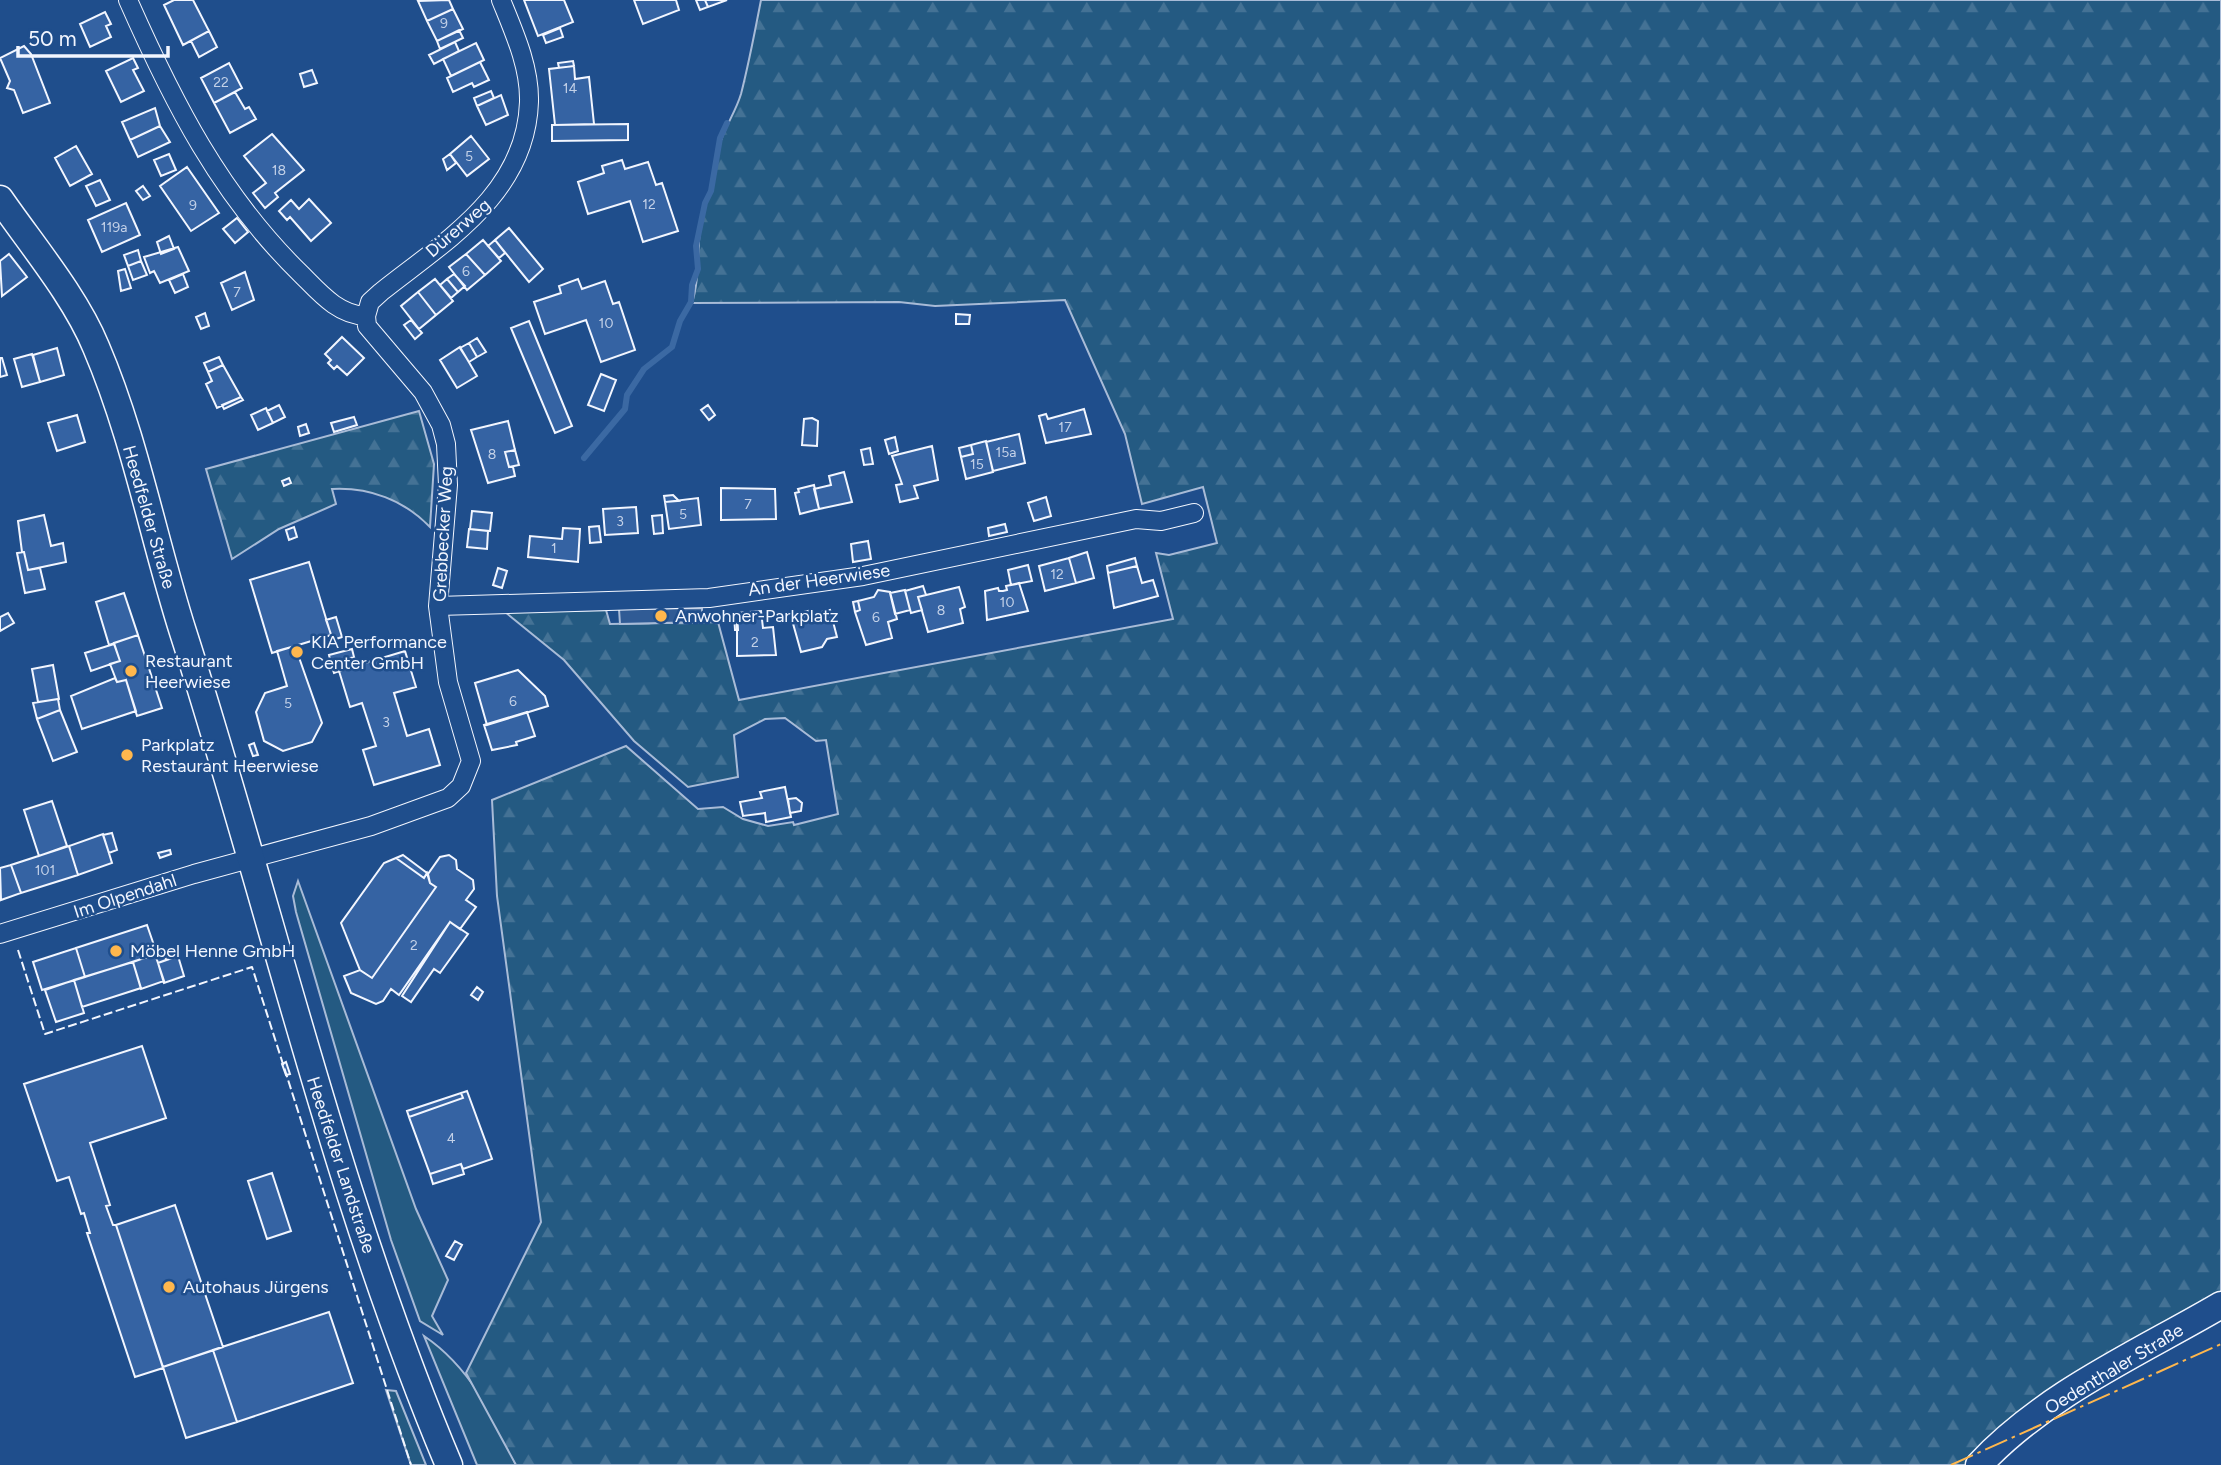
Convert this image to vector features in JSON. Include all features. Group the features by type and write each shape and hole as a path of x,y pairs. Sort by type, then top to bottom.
{"main road":[{"name":"Heedfelder Straße","path":"0,199 95,345 129,445 251,858"},
{"name":"Heedfelder Landstraße","path":"251,858 330,1137 384,1299 449,1465"},
{"name":"Oedenthaler Straße","path":"1979,1465 2034,1417 2073,1391 2221,1305"}],"street":[{"path":"128,0 187,123 222,184 280,254 318,292 350,315 366,316"},
{"name":"Dürerweg","path":"366,316 370,302 482,210 501,188 514,165 522,146 529,101 521,50 501,0"},
{"name":"Grebbecker Weg","path":"251,858 408,813 448,798 461,786 471,761 448,682 438,606 448,485 446,444 441,425 423,392 373,335 366,316"},
{"name":"An der Heerwiese","path":"438,606 709,598 863,576 1136,519 1161,521 1194,513"},
{"name":"Im Olpendahl","path":"0,934 251,858"}],"green space":[{"path":"761,0 2221,0 2221,1297 1968,1465 516,1465 466,1373 541,1222 497,896 492,800 626,746 698,809 723,807 743,819 768,826 793,822 794,825 838,814 826,740 816,741 785,718 765,719 734,735 738,777 688,787 634,741 564,660 505,612 606,610 610,624 718,622 739,700 1173,619 1156,553 1169,555 1217,543 1203,487 1142,504 1125,434 1065,300 935,306 899,302 692,303 697,279 702,216 721,140 741,94"},
{"path":"419,411 434,464 430,527 409,509 385,497 359,490 332,489 336,504 279,529 232,559 206,469"},
{"path":"298,881 416,1209 448,1280 432,1316 443,1335 420,1321 391,1240 296,912 293,896"},
{"path":"424,1336 440,1348 467,1377 490,1411 516,1465 477,1465"},
{"path":"386,1390 396,1391 426,1465 411,1465"}],"shaded area":[{"name":"Anwohner-Parkplatz","path":"702,608 702,622 620,624 619,609"}],"building":[{"path":"174,0 193,0 209,31 183,45 164,5"},
{"path":"449,0 453,9 427,21 418,1"},
{"path":"524,0 564,0 573,22 538,36"},
{"path":"634,0 676,0 679,10 643,24"},
{"path":"696,0 705,0 708,7 700,10"},
{"path":"705,0 727,0 708,7"},
{"path":"453,9 463,29 437,41 427,21"},
{"path":"105,12 111,24 106,26 111,37 90,47 80,24"},
{"path":"560,28 563,37 546,43 543,35"},
{"path":"459,30 463,38 440,49 437,41"},
{"path":"209,31 217,47 199,57 191,41"},
{"path":"455,42 459,51 434,64 429,55"},
{"path":"476,43 484,60 451,76 443,59"},
{"path":"24,46 31,54 50,103 23,113 14,90 7,88 10,81 0,58"},
{"path":"133,58 138,68 133,70 144,91 121,102 106,71"},
{"path":"573,61 574,66 559,68 558,63"},
{"path":"480,62 489,80 474,87 472,83 453,92 447,78"},
{"path":"229,63 242,88 214,103 201,78"},
{"path":"574,66 575,79 589,77 594,124 555,125 549,69"},
{"path":"312,70 317,83 304,87 300,74"},
{"path":"491,91 494,98 477,106 474,98"},
{"path":"235,92 245,109 249,107 256,119 230,133 214,103"},
{"path":"501,95 508,115 486,125 477,106"},
{"path":"155,108 160,126 130,140 122,122"},
{"path":"628,124 628,140 552,141 552,125"},
{"path":"160,126 170,142 138,157 130,140"},
{"path":"272,134 304,170 275,193 278,197 265,208 253,193 266,183 244,156"},
{"path":"471,136 489,159 467,176 450,154"},
{"path":"76,146 92,174 70,186 55,158"},
{"path":"169,154 176,170 161,176 154,160"},
{"path":"450,154 456,163 447,170 443,159"},
{"path":"622,160 625,169 648,162 656,185 662,183 678,231 643,242 630,201 588,214 578,182 604,173 602,166"},
{"path":"187,167 219,213 191,231 160,186"},
{"path":"100,180 110,200 96,206 86,186"},
{"path":"143,186 150,196 143,200 136,191"},
{"path":"309,199 331,223 311,241 290,217 287,220 279,211 291,200 299,209"},
{"path":"126,203 140,235 102,252 88,220"},
{"path":"237,218 248,232 235,243 223,229"},
{"path":"509,228 543,269 529,282 495,240"},
{"path":"169,236 174,249 161,254 157,242"},
{"path":"483,240 501,261 485,275 466,254"},
{"path":"495,240 505,253 499,258 488,246"},
{"path":"178,247 189,271 160,283 154,271 150,273 144,257"},
{"path":"138,250 141,261 128,266 124,255"},
{"path":"9,254 27,277 2,296 0,261"},
{"path":"466,254 485,275 467,290 449,267"},
{"path":"141,261 147,275 133,280 128,266"},
{"path":"125,269 131,288 121,291 118,271"},
{"path":"245,272 254,300 232,310 221,283"},
{"path":"183,274 188,287 175,293 169,280"},
{"path":"454,274 465,286 458,292 447,279"},
{"path":"435,279 453,301 436,315 418,292"},
{"path":"447,279 458,292 451,298 440,285"},
{"path":"578,279 582,289 605,281 613,304 619,302 635,350 601,362 586,320 545,334 534,302 561,293 559,286"},
{"path":"418,292 436,315 419,329 401,306"},
{"path":"205,313 209,326 201,329 196,317"},
{"path":"956,314 970,315 969,324 956,324"},
{"path":"411,320 422,333 415,339 404,325"},
{"path":"529,321 572,426 555,433 511,328"},
{"path":"342,337 364,358 347,375 337,366 334,369 325,354"},
{"path":"477,338 486,352 477,357 469,343"},
{"path":"469,343 477,357 469,362 460,348"},
{"path":"460,347 477,376 457,388 440,360"},
{"path":"57,348 64,375 40,382 33,355"},
{"path":"32,354 40,382 22,387 14,359"},
{"path":"219,357 223,365 208,372 204,363"},
{"path":"0,358 7,375 0,377"},
{"path":"223,365 241,397 217,408 206,384 212,381 208,372"},
{"path":"601,374 616,380 604,411 588,405"},
{"path":"241,397 243,400 224,409 222,405"},
{"path":"279,405 285,417 273,423 267,411"},
{"path":"708,405 715,415 709,420 701,410"},
{"path":"266,408 273,423 258,430 251,415"},
{"path":"1084,409 1091,434 1046,443 1039,416 1046,414 1048,419"},
{"path":"77,415 85,442 57,451 48,423"},
{"path":"354,417 357,425 334,432 331,423"},
{"path":"812,418 818,421 817,446 802,445 804,419"},
{"path":"508,421 515,450 505,452 515,476 488,483 471,430"},
{"path":"306,424 309,433 300,436 298,427"},
{"path":"1019,434 1025,463 993,471 986,442"},
{"path":"895,437 898,451 889,454 885,440"},
{"path":"986,441 993,472 966,479 961,457 973,454 971,445"},
{"path":"971,445 973,454 961,457 959,448"},
{"path":"932,446 938,480 914,486 918,498 900,502 896,485 902,484 892,456"},
{"path":"870,448 873,464 864,465 861,450"},
{"path":"515,450 519,465 509,467 505,452"},
{"path":"844,472 852,502 819,509 814,489 831,485 829,476"},
{"path":"289,478 291,483 284,486 282,481"},
{"path":"814,485 819,509 800,514 795,493 799,492 798,489"},
{"path":"721,488 775,489 776,519 721,520"},
{"path":"673,495 679,501 665,502 664,496"},
{"path":"1046,497 1051,516 1034,521 1028,503"},
{"path":"698,498 701,525 669,529 665,502"},
{"path":"636,507 638,533 605,535 603,509"},
{"path":"472,511 492,513 490,531 470,529"},
{"path":"44,515 51,546 63,543 66,562 28,570 22,552 18,521"},
{"path":"662,515 663,533 654,534 652,516"},
{"path":"1005,524 1007,532 989,536 988,528"},
{"path":"599,526 601,542 590,543 589,527"},
{"path":"294,527 297,537 289,540 286,530"},
{"path":"563,528 580,529 578,562 528,557 530,536 562,539"},
{"path":"469,529 488,531 487,549 467,547"},
{"path":"868,541 871,559 853,562 851,544"},
{"path":"24,552 28,570 40,568 45,589 25,593 17,553"},
{"path":"1087,552 1094,578 1076,583 1069,558"},
{"path":"1069,558 1076,583 1045,591 1039,566"},
{"path":"1135,558 1137,566 1108,573 1107,566"},
{"path":"309,562 331,635 272,653 250,580"},
{"path":"1028,565 1032,581 1011,585 1008,570"},
{"path":"1137,566 1142,583 1153,580 1158,596 1114,608 1108,573"},
{"path":"498,568 507,571 502,588 493,585"},
{"path":"1019,583 1028,611 987,620 985,591 998,588 1003,591 1007,590 1006,586"},
{"path":"923,586 926,595 918,597 922,610 911,613 905,591"},
{"path":"959,587 965,607 960,609 963,623 928,632 918,597"},
{"path":"878,590 890,592 897,619 888,622 892,638 866,645 855,612 860,610 858,601 874,597"},
{"path":"905,590 910,610 895,614 890,593"},
{"path":"124,593 138,635 109,645 96,602"},
{"path":"858,601 860,610 855,612 853,602"},
{"path":"812,610 813,614 830,610 837,637 827,639 822,647 801,652 792,620 805,616 804,612"},
{"path":"761,611 763,628 773,627 776,655 737,656 737,613"},
{"path":"8,613 14,623 0,631 0,617"},
{"path":"734,614 737,614 738,630 735,630"},
{"path":"336,617 342,637 333,640 326,620"},
{"name":"Restaurant Heerwiese","path":"138,635 162,708 137,716 126,680 117,682 110,664 120,661 114,643"},
{"path":"114,644 120,661 91,671 85,653"},
{"path":"295,646 322,723 312,742 283,751 264,741 256,712 265,693 287,686 277,651"},
{"path":"352,649 354,657 331,664 329,655"},
{"path":"405,651 416,687 394,693 407,736 429,729 440,765 374,785 363,750 376,746 362,703 350,707 339,671"},
{"path":"354,657 357,665 334,673 331,664"},
{"path":"53,665 59,699 38,702 32,669"},
{"path":"518,670 545,696 548,706 487,725 475,683"},
{"path":"115,678 117,682 126,680 136,711 82,729 71,696"},
{"path":"58,699 60,710 37,719 33,703"},
{"path":"60,710 77,752 53,761 37,719"},
{"path":"527,712 535,736 516,742 517,745 492,750 484,725"},
{"path":"254,743 258,755 253,756 249,745"},
{"path":"785,787 791,817 766,822 765,813 743,816 740,802 762,798 760,792"},
{"path":"796,798 802,803 801,811 790,813 788,799"},
{"path":"52,801 67,846 39,856 24,810"},
{"path":"112,833 117,850 109,853 103,835"},
{"path":"103,834 112,863 78,875 69,846"},
{"path":"69,846 78,875 21,893 11,865"},
{"path":"170,850 171,854 160,858 158,853"},
{"path":"403,855 427,873 424,878 396,858"},
{"path":"449,855 456,860 457,869 473,880 474,889 466,900 476,907 460,929 450,922 399,995 391,989 383,1001 376,1004 351,993 344,976 360,970 372,978 436,887 430,883 428,874 440,857"},
{"path":"396,858 424,878 427,873 430,883 436,887 372,978 360,970 341,923 384,863"},
{"path":"11,865 21,893 1,900 0,868"},
{"path":"450,922 468,934 440,973 434,969 411,1002 402,996"},
{"name":"Möbel Henne GmbH","path":"147,925 157,954 85,977 76,948"},
{"path":"76,948 85,977 42,990 33,962"},
{"path":"164,952 166,960 158,963 155,954"},
{"path":"155,954 164,981 141,989 133,962"},
{"path":"178,956 184,976 164,983 158,963"},
{"path":"133,962 141,988 82,1007 74,980"},
{"path":"74,980 84,1013 56,1022 45,990"},
{"path":"477,987 483,992 478,1000 471,995"},
{"path":"142,1046 166,1118 90,1143 110,1205 106,1206 113,1225 116,1225 163,1368 135,1377 87,1233 90,1233 84,1213 81,1214 69,1177 57,1181 24,1084"},
{"path":"286,1062 290,1074 286,1075 282,1064"},
{"path":"467,1091 492,1159 463,1169 461,1164 430,1174 409,1117 463,1098 461,1093"},
{"path":"461,1093 463,1098 409,1117 407,1111"},
{"path":"461,1164 464,1174 433,1184 430,1174"},
{"path":"272,1173 291,1231 267,1239 248,1181"},
{"path":"175,1205 223,1347 163,1367 116,1225"},
{"path":"455,1241 462,1245 454,1260 446,1256"},
{"path":"329,1312 353,1383 237,1422 213,1350"},
{"path":"213,1350 237,1422 186,1438 163,1367"}],"waterway":[{"path":"584,458 625,409 627,395 644,369 672,347 680,321 691,302 692,285 698,269 696,246 705,203 711,191 720,138 727,123"}],"fence":[{"path":"18,950 45,1034 252,967 411,1465"}],"power":[{"path":"1951,1465 2221,1344"}],"place":[{"name":"Anwohner-Parkplatz","path":"661,616"},
{"name":"KIA Performance Center GmbH","path":"297,652"},
{"name":"Restaurant Heerwiese","path":"131,671"},
{"name":"Parkplatz Restaurant Heerwiese","path":"127,755"},
{"name":"Möbel Henne GmbH","path":"116,951"},
{"name":"Autohaus Jürgens","path":"169,1287"}]}
